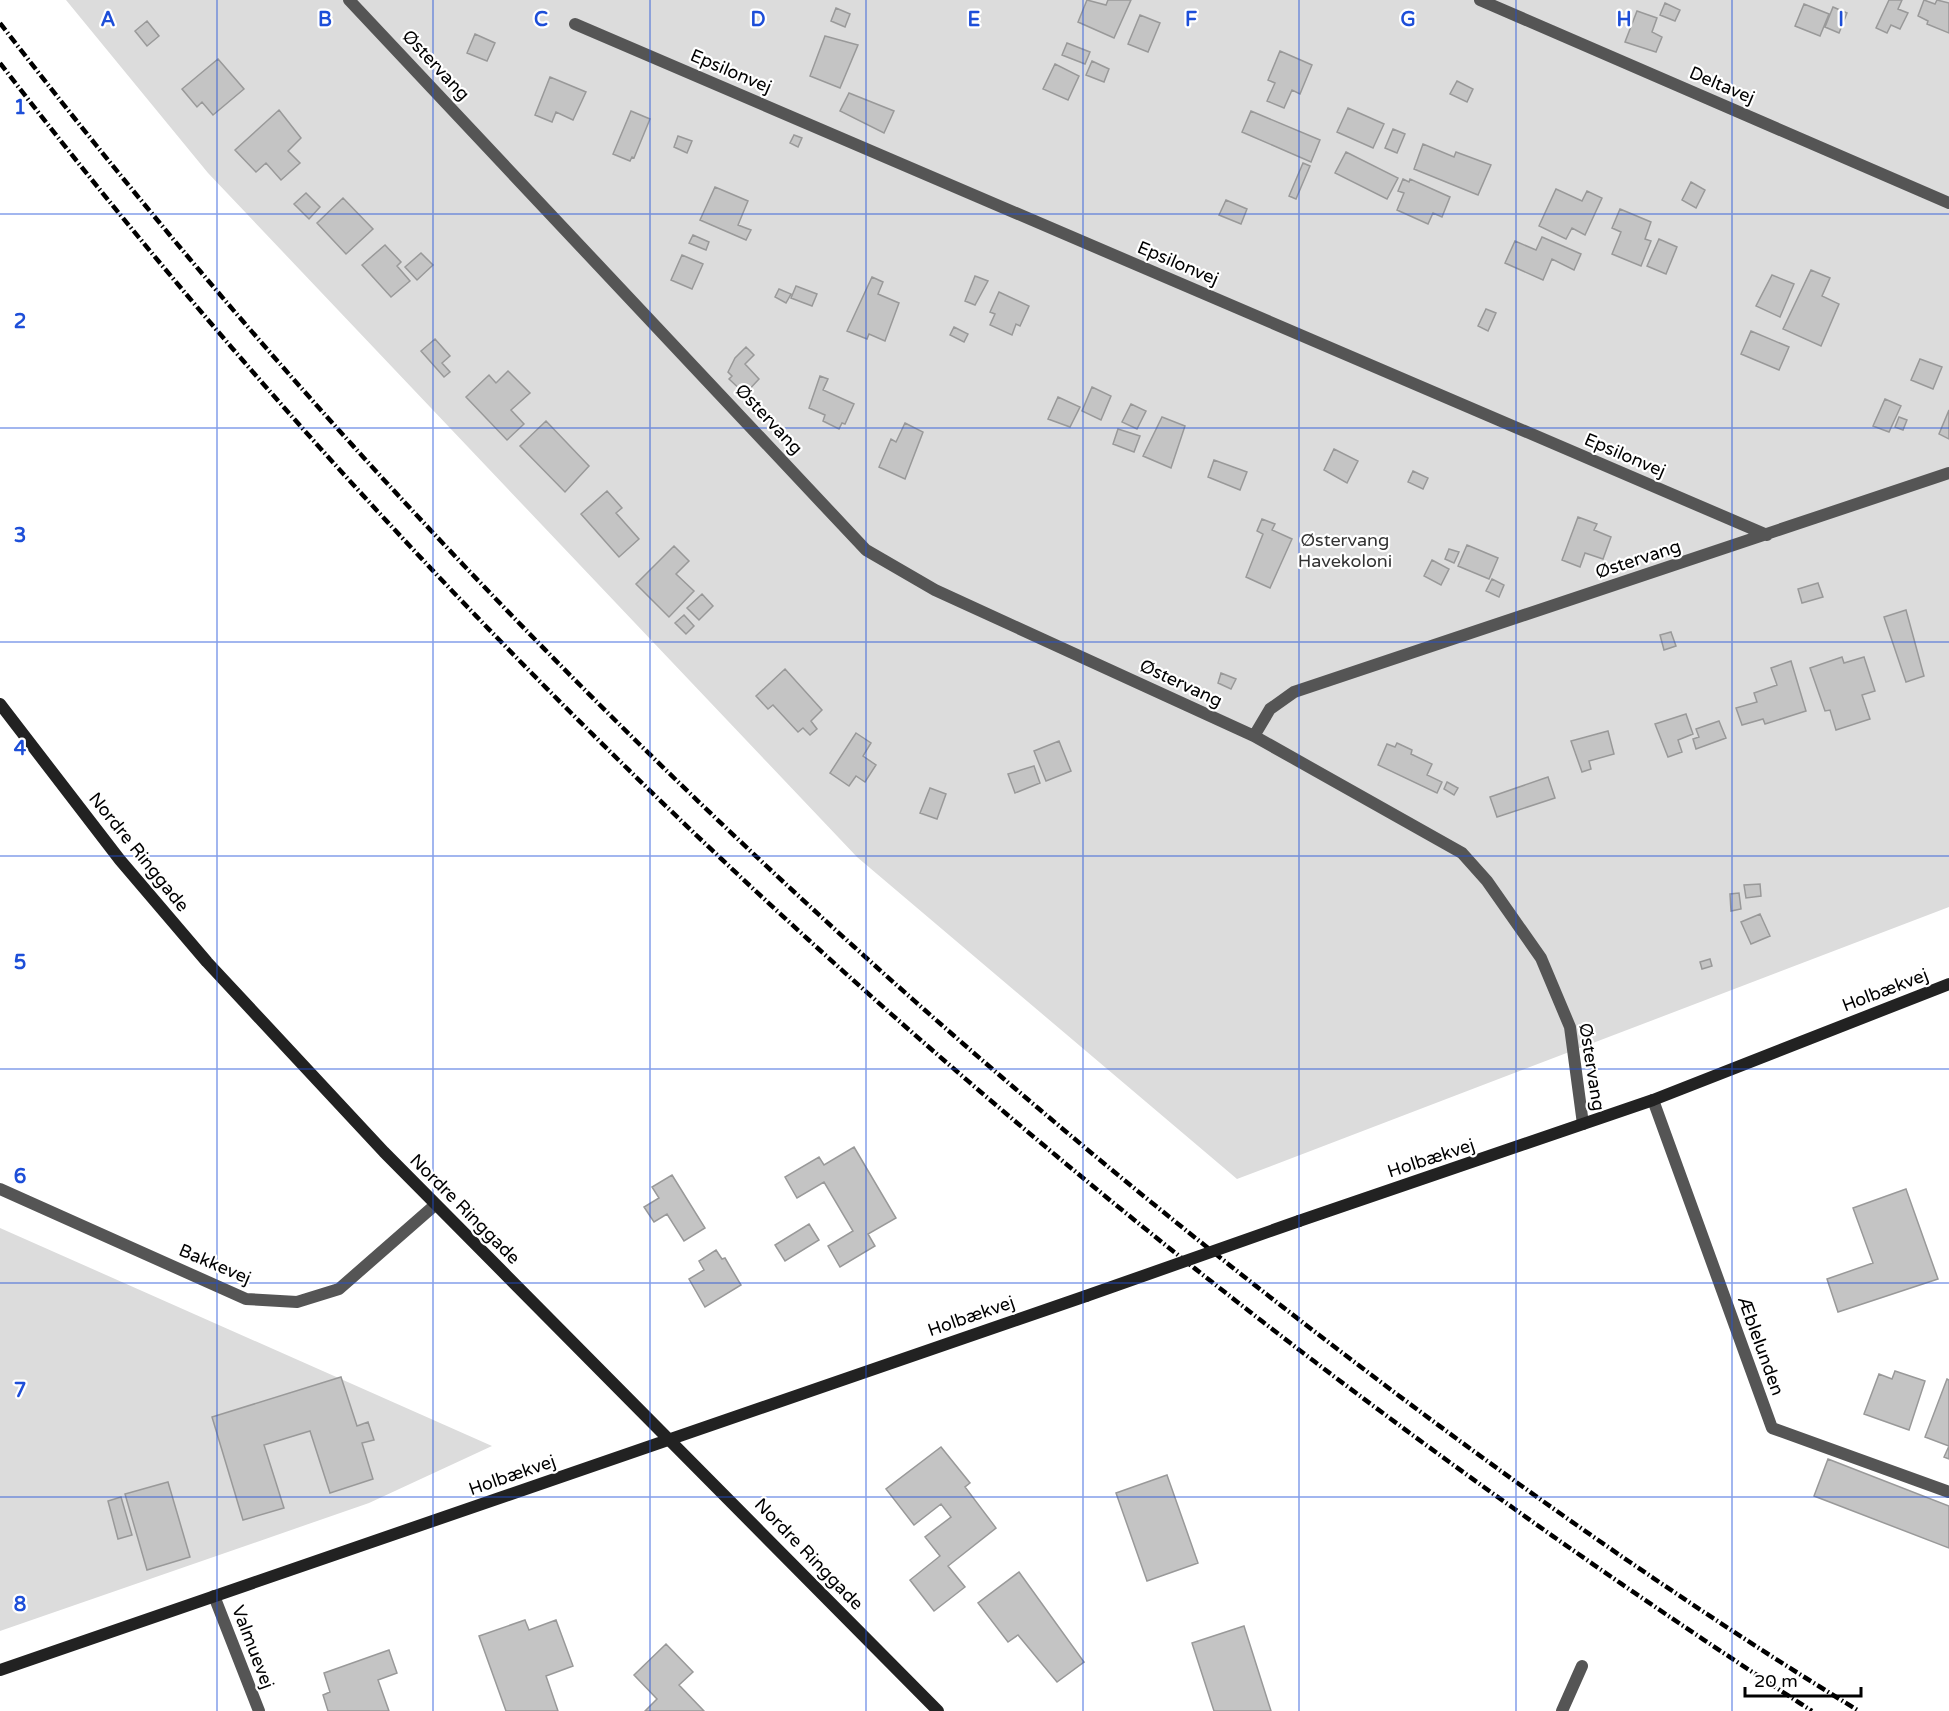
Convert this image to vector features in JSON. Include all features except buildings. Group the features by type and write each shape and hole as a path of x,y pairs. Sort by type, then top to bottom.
{"street":[{"name":"Østervang","path":"349,0 866,550 935,590 1254,736 1462,853 1487,881 1541,958 1570,1028 1583,1124"},
{"name":"Deltavej","path":"1480,0 1949,203"},
{"name":"Epsilonvej","path":"574,24 1767,535"},
{"name":"Østervang","path":"1254,736 1269,710 1294,692 1949,473"},
{"name":"Nordre Ringgade","path":"0,704 120,860 207,962 435,1205 938,1711"},
{"name":"Holbækvej","path":"0,1670 1653,1100 1949,984"},
{"name":"Æblelunden","path":"1653,1100 1772,1428 1949,1492"},
{"name":"Bakkevej","path":"0,1189 246,1299 297,1302 339,1289 435,1205"},
{"name":"Valmuevej","path":"214,1596 258,1711"},
{"path":"1562,1711 1582,1666"}],"green space":[{"name":"Østervang Havekoloni","path":"66,0 1949,0 1949,907 1237,1179 857,857 208,173"},
{"path":"0,1228 492,1446 369,1503 0,1631"}],"railway":[{"path":"0,23 142,202 290,376 444,544 603,708 767,867 936,1020 1110,1168 1288,1311 1568,1519 1712,1617 1859,1711"},
{"path":"0,63 193,302 397,533 612,753 836,964 1068,1166 1309,1357 1557,1539 1812,1711"}]}
